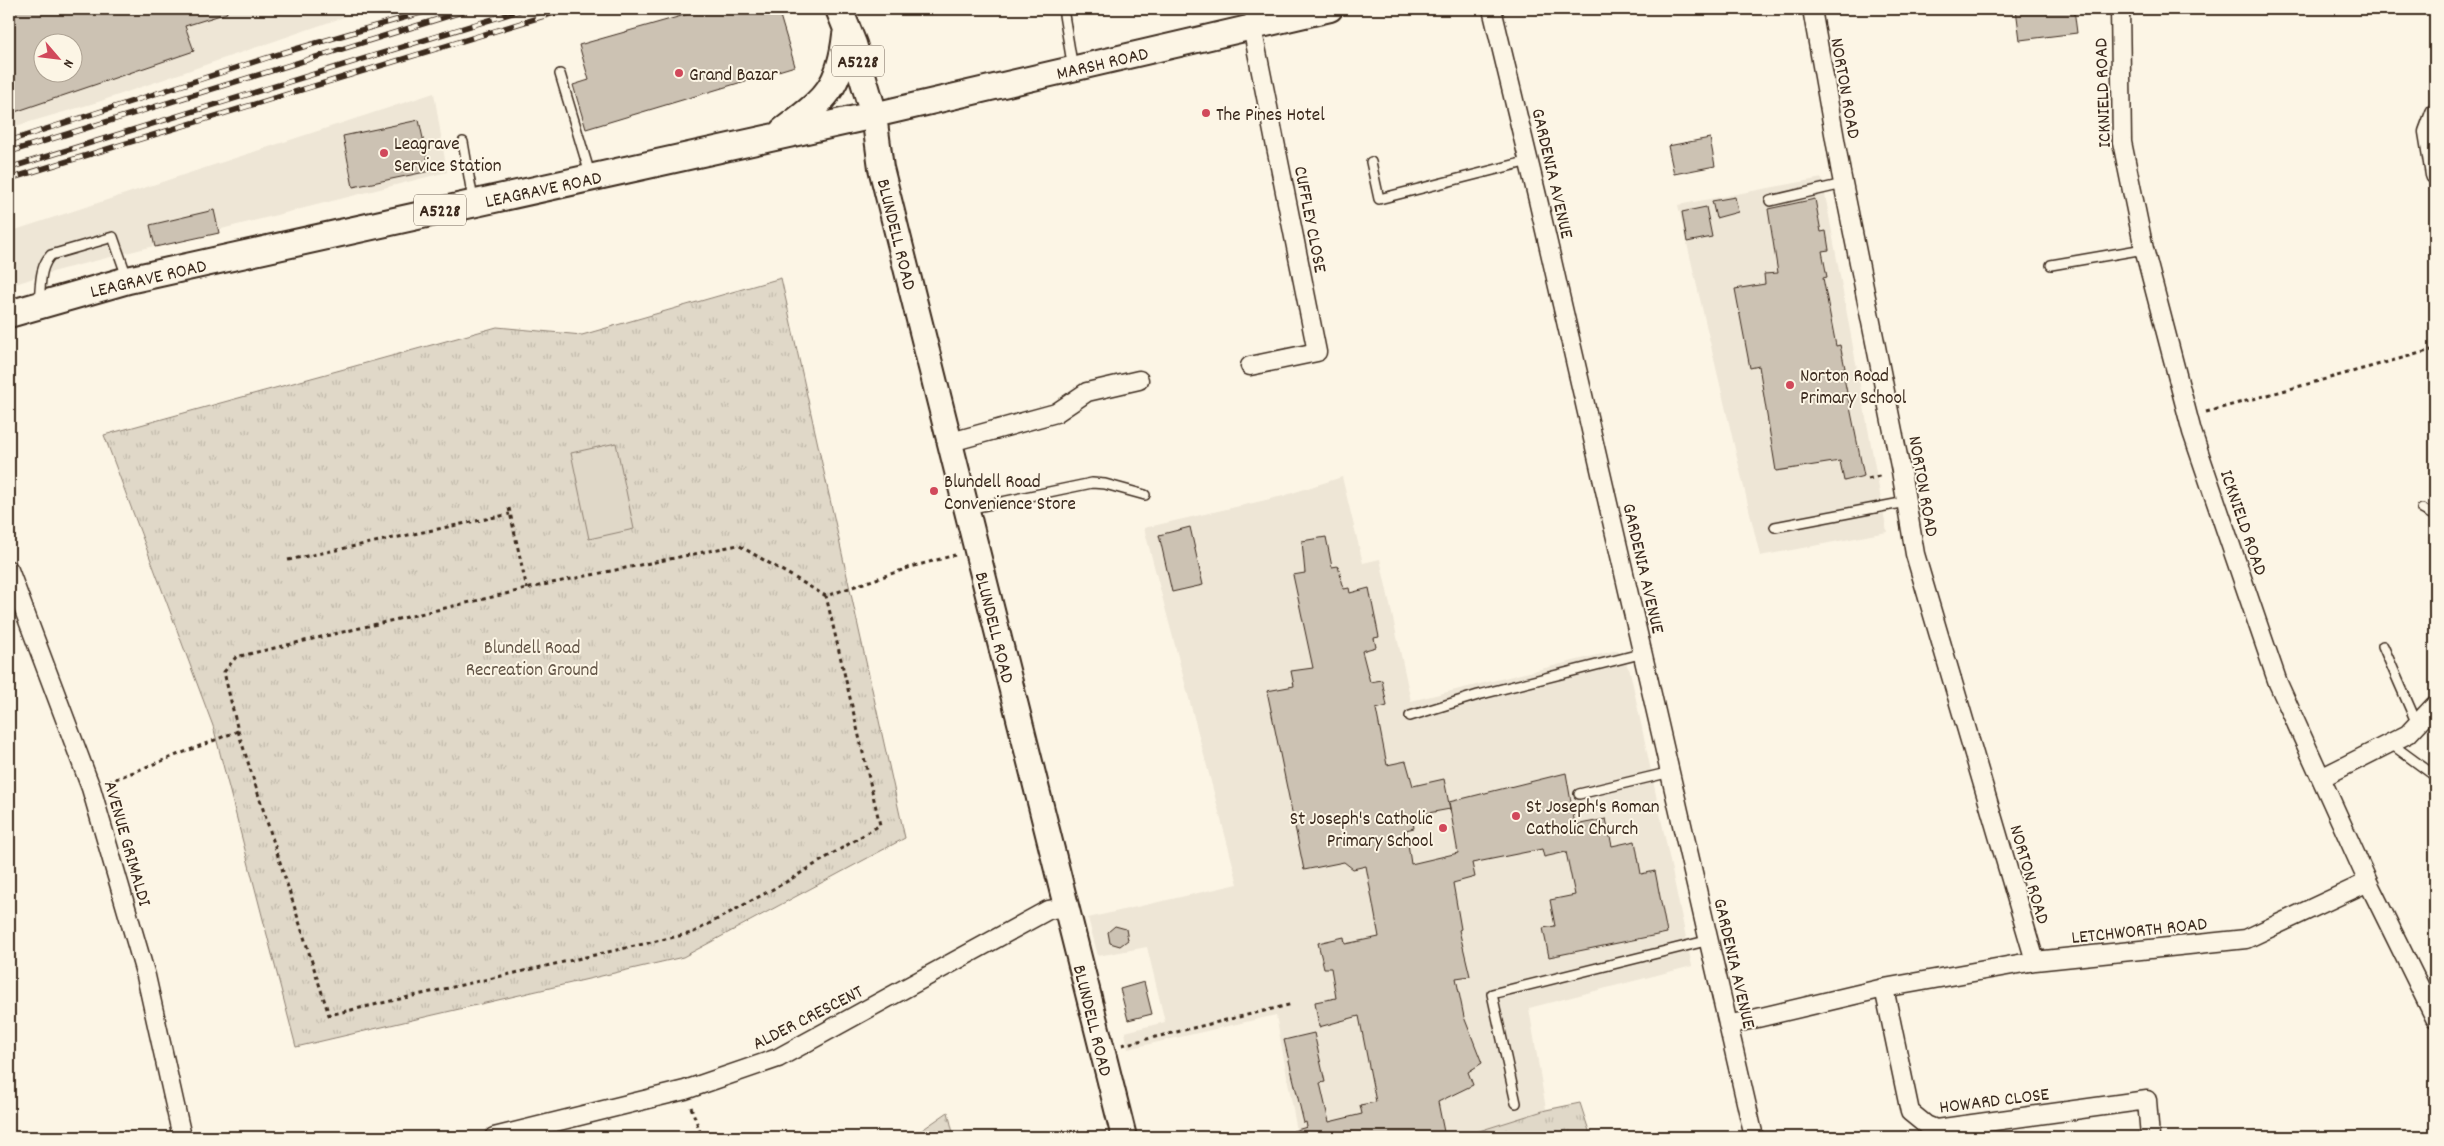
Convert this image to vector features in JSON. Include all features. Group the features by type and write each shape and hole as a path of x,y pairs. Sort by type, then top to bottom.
{"main road":[{"name":"A5228","path":"842,20 852,44 874,115"},
{"path":"776,136 814,107 832,89 841,68 842,20"},
{"name":"LEAGRAVE ROAD","path":"9,314 128,280 874,115"}],"street":[{"name":"MARSH ROAD","path":"874,115 1073,69 1250,18 1330,9"},
{"name":"GARDENIA AVENUE","path":"1492,9 1644,653 1754,1137"},
{"name":"NORTON ROAD","path":"1812,9 1843,184 1915,554 2035,961"},
{"name":"ICKNIELD ROAD","path":"2120,9 2122,142 2144,249 2188,417 2278,683 2368,882 2435,1018"},
{"name":"CUFFLEY CLOSE","path":"1250,18 1317,352 1250,366"},
{"path":"2435,113 2428,132 2435,175"},
{"name":"BLUNDELL ROAD","path":"874,115 881,168 1124,1137"},
{"path":"951,442 1056,413 1087,392 1139,380"},
{"name":"AVENUE GRIMALDI","path":"9,570 92,788 146,976 182,1137"},
{"path":"2320,778 2408,734 2435,705"},
{"name":"LETCHWORTH ROAD","path":"1728,1025 1884,988 2035,961 2246,939 2368,882"},
{"name":"ALDER CRESCENT","path":"494,1137 685,1090 778,1058 1048,910 1065,907"},
{"name":"HOWARD CLOSE","path":"1884,988 1910,1112 1926,1131 2147,1100 2150,1137"}],"lane":[{"path":"1063,9 1073,69"},
{"path":"560,74 591,177"},
{"path":"462,142 473,203"},
{"path":"1371,162 1379,199 1529,161"},
{"path":"1770,201 1843,184"},
{"path":"39,304 42,272 45,261 51,255 114,237 128,280"},
{"path":"2051,265 2144,249"},
{"path":"967,509 1092,483 1105,484 1144,495"},
{"path":"1775,527 1906,502"},
{"path":"2422,509 2435,516"},
{"path":"2383,646 2417,724"},
{"path":"1410,716 1478,695 1644,653"},
{"path":"2389,743 2435,776"},
{"path":"1580,794 1671,772"},
{"path":"1516,1103 1492,994 1710,940"}],"path":[{"path":"2188,417 2435,350"},
{"path":"509,508 527,589"},
{"path":"288,560 510,514"},
{"path":"738,545 826,596 880,824 786,882 692,933 329,1015 238,731 224,672 236,657 527,589 738,545"},
{"path":"826,596 911,567 962,553"},
{"path":"92,788 238,731"},
{"path":"1102,1049 1293,1004"},
{"path":"685,1090 702,1137"}],"shaded area":[{"path":"9,9 367,9 98,102 9,128"},
{"path":"434,93 447,172 59,270 9,286 9,232"},
{"name":"Norton Road Primary School","path":"1822,178 1887,532 1760,556 1678,205"},
{"name":"St Joseph's Catholic Primary School","path":"1342,477 1363,563 1380,559 1411,701 1618,650 1630,671 1692,966 1529,1008 1546,1109 1580,1103 1591,1137 1298,1137 1276,1015 1128,1049 1125,1032 1165,1022 1147,947 1098,956 1088,918 1238,884 1144,528 1283,496"}],"green space":[{"name":"Blundell Road Recreation Ground","path":"781,278 905,838 683,957 296,1047 213,726 104,435 497,327 582,335"},
{"path":"616,443 634,529 589,539 571,453"},
{"path":"1580,1103 1591,1137 1460,1137 1546,1110"},
{"path":"948,1112 954,1137 912,1137"}],"building":[{"path":"9,9 226,9 227,13 185,26 194,51 9,114"},
{"name":"Grand Bazar","path":"706,9 778,9 795,66 586,129 573,85 589,80 579,45"},
{"path":"2016,9 2074,9 2077,33 2020,40"},
{"path":"419,120 430,171 353,187 343,136"},
{"path":"1710,138 1715,166 1674,174 1668,146"},
{"path":"1735,197 1738,212 1716,218 1712,201"},
{"path":"1815,199 1821,232 1826,231 1829,250 1822,251 1827,277 1823,278 1836,346 1840,345 1845,368 1842,368 1864,476 1844,481 1840,461 1776,471 1759,366 1750,368 1735,289 1765,284 1764,274 1778,273 1768,209"},
{"path":"1706,207 1712,237 1687,242 1682,212"},
{"path":"214,210 219,233 155,247 150,225"},
{"path":"1190,527 1203,585 1172,592 1159,535"},
{"path":"1326,537 1332,567 1338,566 1344,589 1349,588 1350,593 1369,588 1379,637 1374,638 1376,647 1362,651 1370,682 1382,680 1387,706 1376,709 1387,765 1406,761 1413,786 1444,779 1450,809 1412,816 1414,828 1406,830 1411,864 1458,853 1449,802 1566,773 1575,825 1606,819 1612,846 1635,841 1641,874 1655,871 1667,933 1549,957 1543,928 1555,926 1550,900 1575,895 1566,852 1544,857 1542,849 1472,863 1475,877 1453,883 1461,929 1459,930 1470,976 1456,978 1464,1017 1482,1063 1468,1072 1473,1085 1438,1102 1444,1132 1419,1137 1294,1137 1293,1131 1307,1127 1306,1122 1304,1123 1284,1040 1314,1033 1325,1082 1320,1083 1329,1122 1362,1114 1360,1105 1376,1102 1359,1016 1319,1027 1315,1002 1336,998 1331,968 1324,968 1318,943 1344,937 1345,944 1379,937 1366,866 1353,869 1344,862 1304,870 1267,691 1294,686 1291,671 1313,668 1293,575 1305,573 1302,541"},
{"path":"1115,926 1126,929 1128,940 1120,946 1110,943 1108,932"},
{"path":"1144,982 1152,1014 1128,1020 1120,989"}],"railway":[{"path":"9,141 282,53 434,9"},
{"path":"9,152 471,9"},
{"path":"9,168 525,9"},
{"path":"9,179 567,9"}],"place":[{"name":"Grand Bazar","path":"679,73"},
{"name":"The Pines Hotel","path":"1206,113"},
{"name":"Leagrave Service Station","path":"384,153"},
{"name":"Norton Road Primary School","path":"1790,385"},
{"name":"Blundell Road Convenience Store","path":"934,491"},
{"name":"St Joseph's Roman Catholic Church","path":"1516,816"},
{"name":"St Joseph's Catholic Primary School","path":"1443,828"}]}
